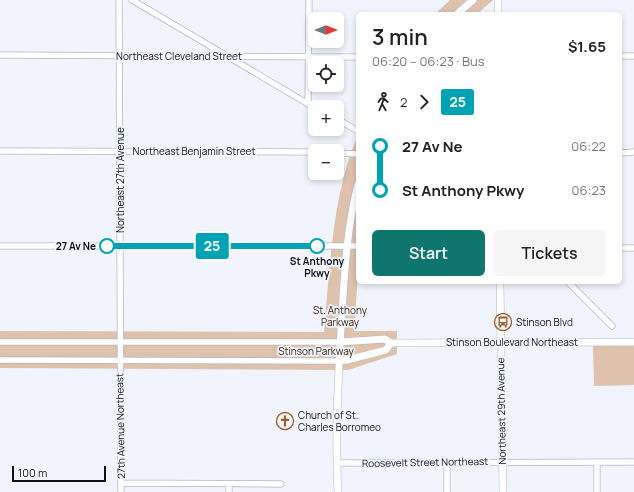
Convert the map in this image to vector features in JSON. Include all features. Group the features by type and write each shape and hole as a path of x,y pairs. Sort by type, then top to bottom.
{"street":[{"name":"Northeast 27th Avenue","path":"119,0 120,361"},
{"path":"132,0 308,104"},
{"path":"309,0 309,56"},
{"path":"459,12 473,0"},
{"path":"498,0 498,12"},
{"name":"Northeast Cleveland Street","path":"0,55 214,55 228,57 308,57"},
{"path":"622,56 634,56"},
{"name":"Northeast Cleveland Street","path":"344,57 356,57"},
{"path":"344,123 356,129"},
{"name":"Northeast Benjamin Street","path":"0,151 308,152"},
{"path":"622,152 634,152"},
{"path":"344,153 356,154"},
{"path":"338,492 338,361 348,246 356,196"},
{"path":"0,246 356,246"},
{"path":"622,248 634,248"},
{"name":"Northeast 29th Avenue","path":"500,284 503,492"},
{"path":"570,284 612,326"},
{"name":"Stinson Boulevard Northeast","path":"340,342 385,339 391,343 634,342"},
{"path":"0,342 340,342"},
{"path":"0,360 338,361 386,350 391,343"},
{"name":"27th Avenue Northeast","path":"120,361 121,492"},
{"name":"Roosevelt Street Northeast","path":"337,463 503,461 634,462"},
{"path":"447,462 448,492"},
{"path":"597,462 597,492"},
{"path":"121,483 281,484"},
{"path":"229,484 229,492"}],"green space":[{"path":"450,0 493,0 479,12 437,12"},
{"name":"Stinson Parkway","path":"356,140 356,284 357,284 354,331 397,331 397,354 348,370 0,368 0,331 324,332 337,206 349,158"},
{"path":"593,346 634,346 634,385 594,386"}],"bus line":[{"name":"25","path":"107,246 317,246"}],"place":[{"name":"27 Av Ne","path":"107,246"},
{"name":"St Anthony Pkwy","path":"317,246"},
{"name":"Stinson Blvd","path":"503,322"},
{"name":"Church of St. Charles Borromeo","path":"285,421"}],"park label":[{"name":"St. Anthony Parkway","path":"340,316"}]}
